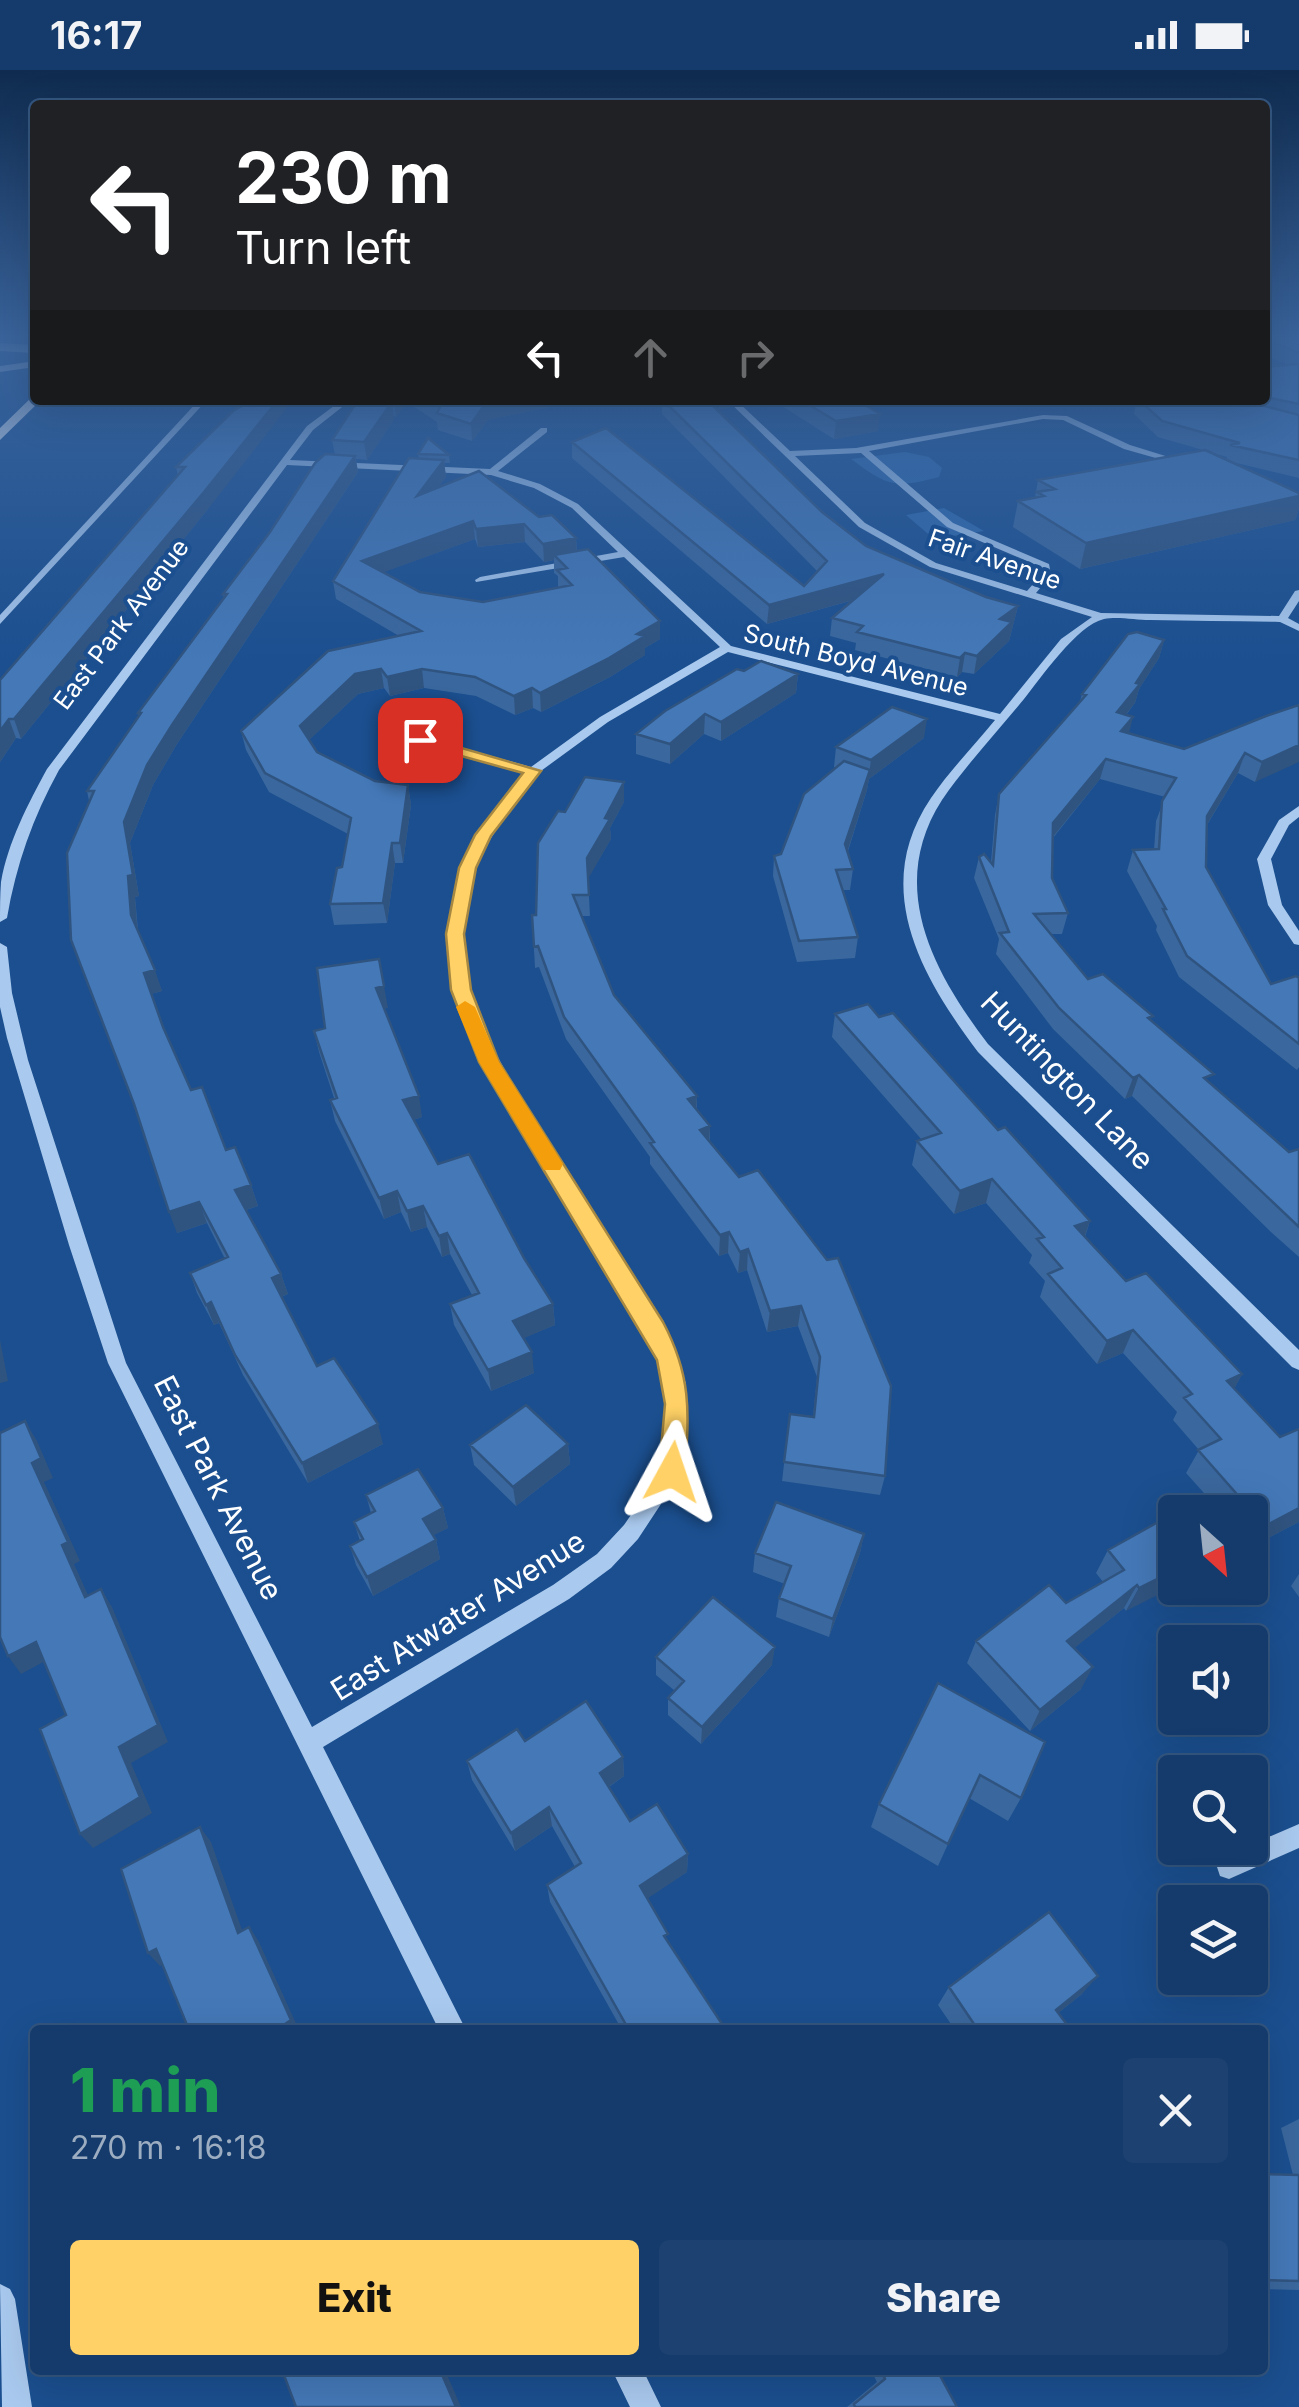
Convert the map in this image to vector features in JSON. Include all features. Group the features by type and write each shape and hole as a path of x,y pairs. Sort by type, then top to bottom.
{"street":[{"path":"0,621 161,445"},
{"name":"East Park Avenue","path":"0,918 7,872 23,824 53,770 297,445"},
{"path":"492,472 525,445"},
{"name":"Fair Avenue","path":"780,445 862,525 893,546 958,574 1100,616 1282,620 1299,628"},
{"path":"790,454 890,445"},
{"path":"1123,445 1200,467"},
{"path":"863,450 950,525 1046,566 1046,575 1028,596"},
{"name":"South Boyd Avenue","path":"284,462 492,472 564,498 727,648 1001,718"},
{"path":"480,580 628,553"},
{"path":"1282,620 1299,593"},
{"name":"Huntington Lane","path":"1100,616 1066,642 1001,718 920,826 909,886 913,923 930,972 957,1015 995,1061 1299,1362"},
{"name":"East Atwater Avenue","path":"307,1742 560,1592 604,1560 631,1532 672,1472 677,1404 670,1360 489,1062 461,990 455,934 468,868 483,835 533,771 585,730 727,648"},
{"path":"420,740 533,771"},
{"path":"1299,810 1284,823 1264,860 1275,905 1299,941"},
{"name":"East Park Avenue","path":"0,947 1,976 13,1035 89,1285 117,1362 451,2025"},
{"path":"1229,1867 1299,1836"},
{"path":"0,2300 17,2407"},
{"path":"630,2375 646,2407"}],"shaded area":[{"path":"905,452 929,457 942,468 939,477 892,483 851,459"},
{"path":"944,508 984,531 934,539 906,515"}],"building":[{"path":"198,445 242,445 0,731 0,680 185,467 176,467"},
{"path":"424,445 437,445 449,455 418,454"},
{"path":"576,445 627,445 804,586 827,561 709,445 753,445 822,512 866,546 986,597 1018,606 1000,619 1012,622 977,656 965,653 960,658 857,632 863,626 832,618 884,574 769,605"},
{"path":"1230,445 1299,445 1299,460"},
{"path":"1205,450 1299,496 1086,543 1018,501 1044,496 1037,492 1055,489 1038,480"},
{"path":"325,454 355,456 172,725 147,765 124,822 133,875 128,876 131,915 155,970 144,973 163,1027 191,1090 202,1087 226,1150 235,1147 251,1185 235,1190 281,1274 272,1278 317,1366 334,1358 378,1424 302,1463 235,1355 211,1302 206,1305 190,1273 228,1257 199,1202 169,1212 134,1104 71,940 67,853 94,791 87,791 138,713"},
{"path":"409,458 444,460 417,496 479,471 539,517 552,515 576,538 543,544 524,524 476,529 473,521 362,561 420,592 483,602 572,585 557,570 567,568 554,555 588,549 660,621 637,634 645,636 609,658 540,693 532,688 514,696 475,677 422,669 387,677 381,669 355,674 300,726 317,752 375,781 408,785 400,843 392,843 383,903 330,904 351,818 265,773 241,731 328,651 421,631 333,581"},
{"path":"1137,632 1164,640 1136,683 1140,684 1117,712 1133,717 1121,731 1184,749 1299,705 1299,745 1262,762 1245,753 1207,816 1206,867 1271,984 1299,978 1299,1044 1187,956 1133,850 1159,849 1162,801 1176,778 1106,759 1053,823 1052,878 1068,913 1034,914 1088,979 1103,974 1214,1074 1204,1078 1289,1152 1299,1149 1299,1227 1139,1075 1133,1078 1059,1008 1000,933 1009,932 979,857 984,854 993,865 999,794 1086,695 1082,694 1128,634"},
{"path":"761,661 798,674 721,722 705,714 670,744 636,734 665,711 737,669 744,671"},
{"path":"892,707 927,719 871,760 836,747"},
{"path":"844,761 870,770 845,844 853,869 836,870 858,937 799,941 774,856 781,854 804,794"},
{"path":"585,777 624,782 605,818 610,819 587,858 589,895 573,895 614,995 697,1096 688,1099 710,1126 700,1130 739,1177 758,1170 827,1260 838,1258 891,1386 885,1476 784,1462 790,1414 814,1417 820,1357 801,1306 770,1311 748,1249 740,1252 729,1232 720,1235 650,1143 654,1142 564,1017 538,946 534,947 532,915 536,915 538,843 558,811 565,812"},
{"path":"379,959 384,986 376,988 419,1096 403,1100 438,1164 469,1154 553,1304 513,1321 532,1352 488,1370 450,1304 479,1293 447,1233 439,1236 423,1206 407,1211 397,1191 379,1198 330,1100 337,1098 314,1031 325,1028 317,968"},
{"path":"868,1004 879,1017 893,1013 998,1130 1005,1127 1090,1221 1075,1226 1126,1281 1146,1273 1242,1374 1227,1381 1280,1437 1299,1429 1299,1508 1268,1524 1268,1495 1238,1495 1198,1450 1221,1439 1184,1398 1192,1394 1133,1330 1107,1341 1048,1274 1062,1268 1037,1239 1044,1237 992,1179 960,1191 917,1141 941,1133 835,1014"},
{"path":"526,1405 568,1444 513,1487 470,1445"},
{"path":"25,1421 41,1458 32,1463 68,1542 62,1545 85,1597 101,1589 158,1725 119,1747 140,1797 80,1834 40,1729 66,1715 36,1642 8,1656 0,1637 0,1433"},
{"path":"418,1469 443,1508 423,1519 436,1540 367,1577 350,1546 363,1539 354,1522 375,1511 366,1495"},
{"path":"776,1502 864,1534 833,1619 779,1598 791,1566 755,1553"},
{"path":"1158,1522 1158,1578 1139,1588 1137,1585 1067,1641 1093,1667 1040,1710 976,1641 1049,1585 1066,1603 1124,1570 1108,1550"},
{"path":"713,1597 775,1647 702,1727 668,1698 684,1681 656,1657"},
{"path":"938,1683 1045,1742 1021,1798 980,1775 948,1844 879,1804"},
{"path":"586,1701 623,1757 600,1773 630,1821 657,1804 688,1854 640,1886 668,1934 664,1936 723,2025 626,2025 547,1885 581,1863 549,1807 511,1833 467,1761 517,1729 525,1741"},
{"path":"200,1827 238,1933 249,1927 291,2020 284,2025 187,2025 156,1949 148,1953 121,1869"},
{"path":"1049,1912 1098,1976 1056,2010 1067,2025 975,2025 949,1987"},
{"path":"1268,2174 1299,2175 1299,2281 1268,2280"},
{"path":"284,2375 442,2375 456,2407 296,2407"},
{"path":"883,2375 940,2375 957,2407 855,2407 885,2379"}],"slow traffic":[{"path":"465,1007 489,1062 552,1164"}],"route":[{"path":"420,740 533,771 483,835 468,868 455,934 461,990 489,1062 670,1360 677,1404 672,1472"}]}
